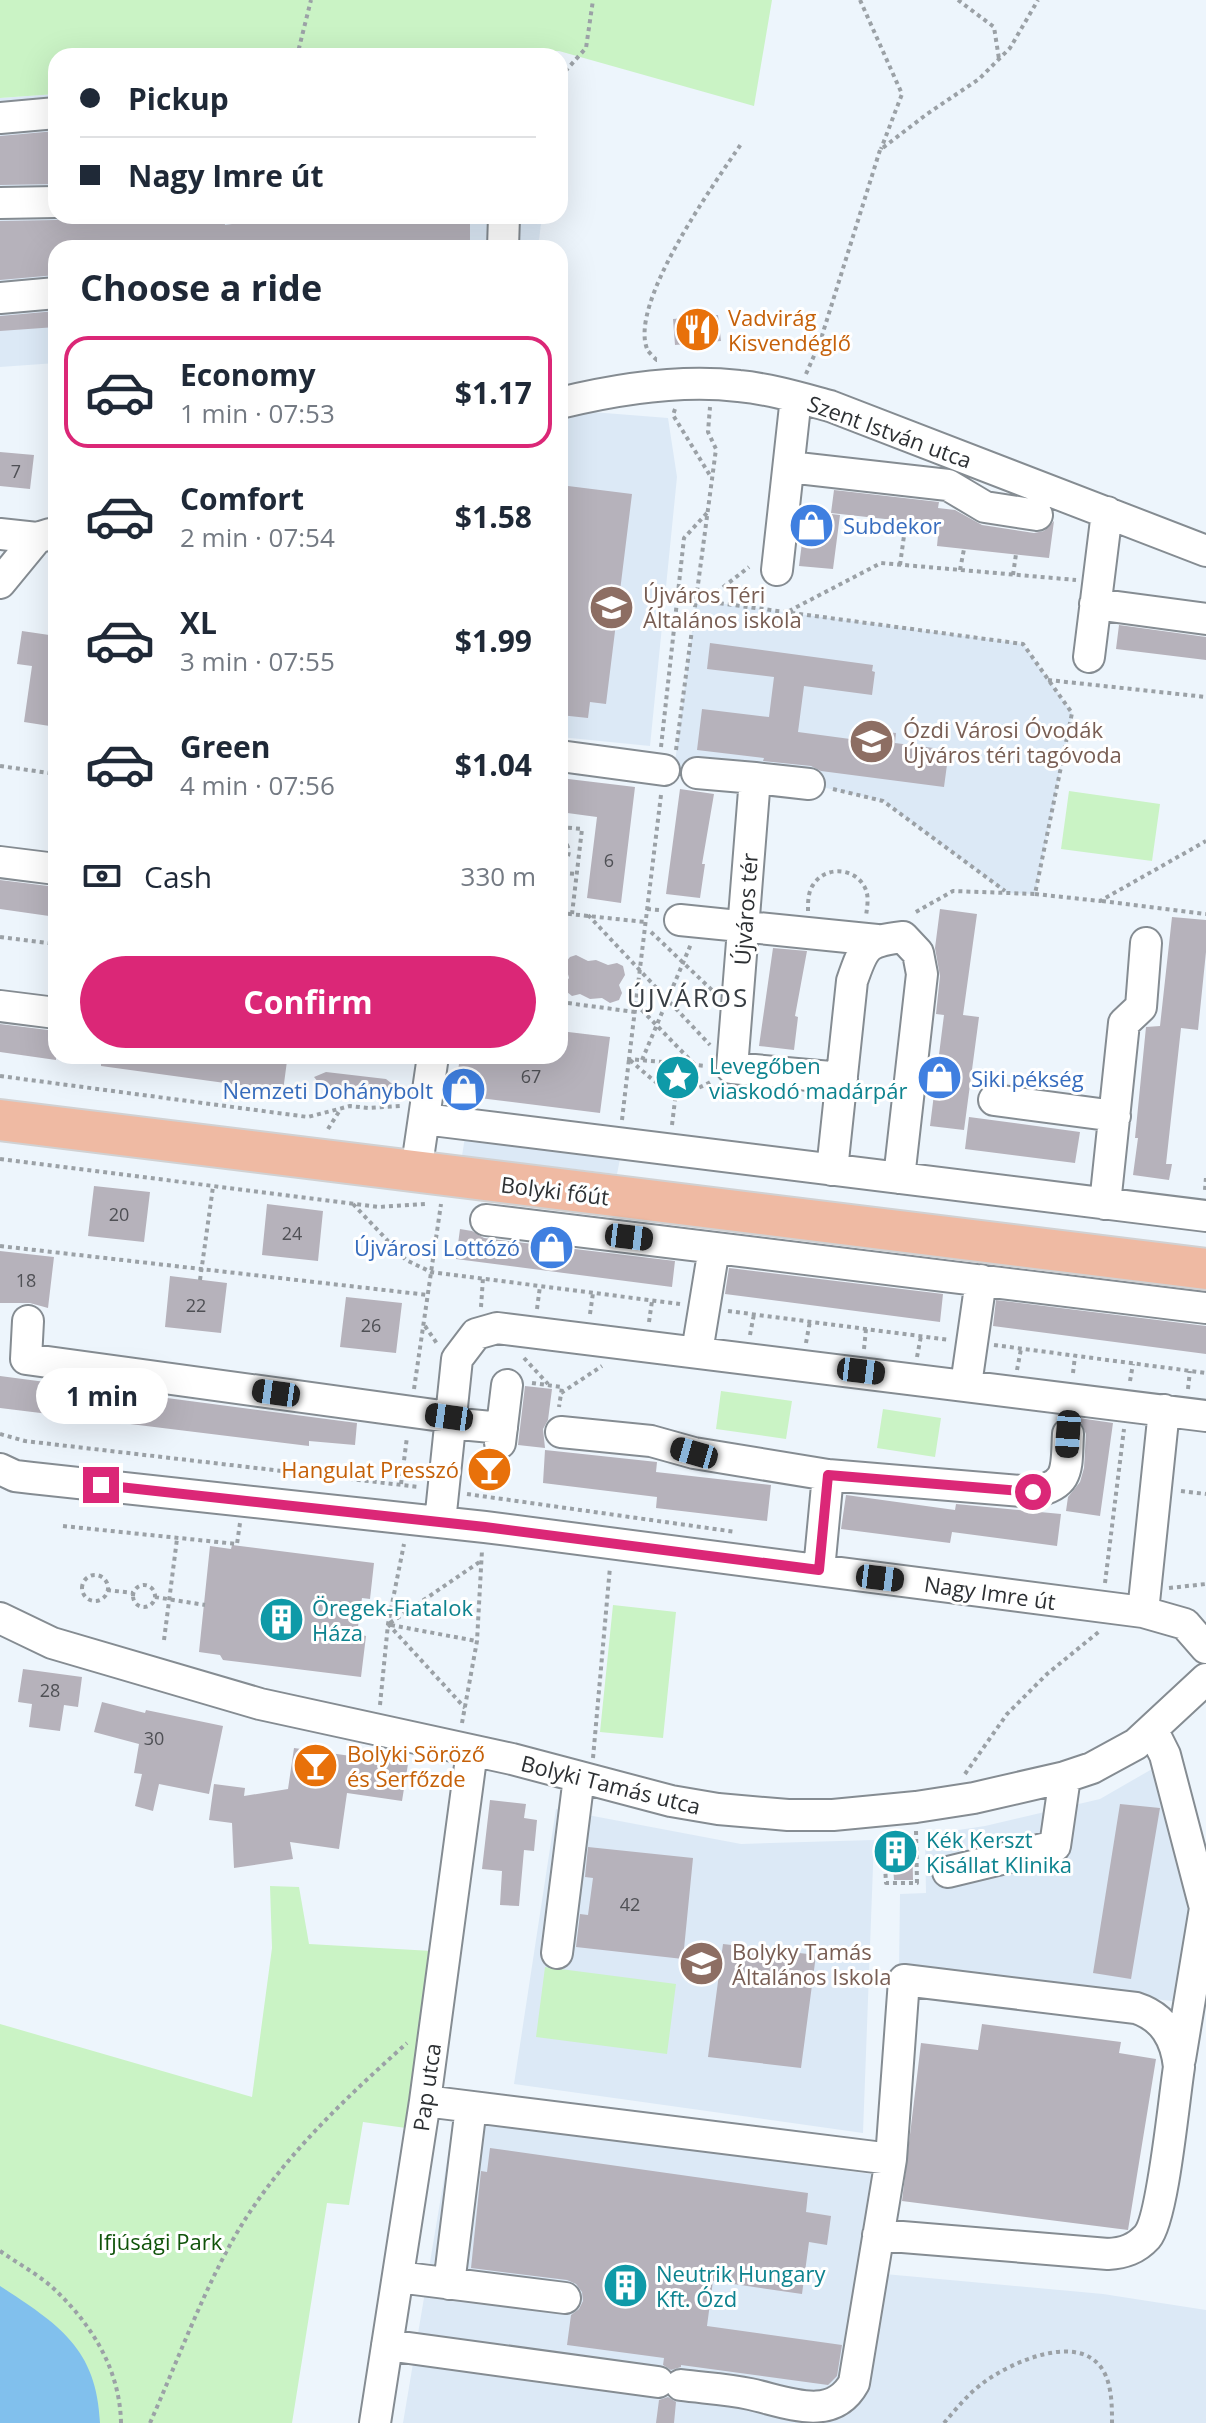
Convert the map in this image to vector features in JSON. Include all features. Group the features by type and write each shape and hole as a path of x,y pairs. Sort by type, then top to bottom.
{"main road":[{"name":"Bolyki főút","path":"0,1120 1206,1269"}],"street":[{"path":"0,118 48,114"},
{"path":"0,203 48,202"},
{"path":"0,298 48,294"},
{"name":"Szent István utca","path":"568,402 637,389 672,401 713,385 737,385 796,397 830,406 1206,551"},
{"path":"763,569 789,467 796,397"},
{"path":"789,467 948,485 985,507 1037,515"},
{"path":"1089,657 1107,512"},
{"path":"0,534 46,535"},
{"path":"0,583 46,535"},
{"path":"1096,593 1206,619"},
{"path":"568,757 809,784"},
{"name":"Újváros tér","path":"755,778 732,1068 842,1078"},
{"path":"0,862 48,868"},
{"path":"681,917 743,925 903,937 918,953 922,974 899,1178"},
{"path":"832,1170 852,981 871,935"},
{"path":"1105,1204 1124,1023 1141,1007 1146,943"},
{"path":"0,1006 48,1012"},
{"path":"416,1172 413,1112 429,1064"},
{"path":"994,1100 1115,1116"},
{"path":"413,1112 1105,1204 1205,1206"},
{"path":"486,1220 1206,1308"},
{"path":"697,1352 714,1248"},
{"path":"966,1385 981,1280"},
{"path":"28,1321 26,1359 411,1412 501,1436 507,1385"},
{"path":"440,1522 457,1359 478,1333 497,1328 1206,1416"},
{"path":"1138,1604 1164,1410"},
{"path":"561,1432 651,1441 694,1453 828,1475 1033,1492 1060,1483 1066,1470 1068,1434"},
{"name":"Nagy Imre út","path":"0,1469 15,1476 485,1527 819,1570 1138,1604 1185,1624 1206,1648"},
{"path":"819,1570 828,1475"},
{"name":"Bolyki Tamás utca","path":"0,1618 52,1643 260,1704 465,1749 671,1801 749,1812 833,1815 916,1807 1065,1777 1117,1756 1153,1731 1206,1679"},
{"path":"878,2235 1108,2254 1129,2251 1148,2237 1157,2214 1205,1908 1165,1755 1153,1731"},
{"name":"Pap utca","path":"375,2423 425,2101 465,1749"},
{"path":"948,1872 1055,1846 1065,1777"},
{"path":"557,1953 585,1778"},
{"path":"387,2345 749,2394 805,2412 832,2409 848,2396 854,2383 891,2159 904,1980 1136,2008 1163,2023 1175,2045 1179,2067"},
{"path":"425,2101 891,2159"},
{"path":"449,2284 471,2107"},
{"path":"398,2277 565,2298"}],"path":[{"path":"299,48 311,0"},
{"path":"568,68 586,48 593,0"},
{"path":"796,397 820,342 880,150 902,94 860,0"},
{"path":"958,0 994,27 999,59"},
{"path":"880,150 979,79 1010,48 1038,0"},
{"path":"712,479 672,401 660,363 649,352 645,334 647,314 661,276 691,220 741,144"},
{"path":"621,1125 647,909 673,770 716,449 708,432 713,385"},
{"path":"673,770 684,538 708,513"},
{"path":"900,565 906,521"},
{"path":"960,570 964,549"},
{"path":"1013,575 1016,554"},
{"path":"786,612 881,563 1013,575 1096,593"},
{"path":"704,602 763,569"},
{"path":"696,600 1023,644 1072,713 1035,894"},
{"path":"1048,680 1206,697"},
{"path":"0,766 48,773"},
{"path":"809,784 883,801 1007,893"},
{"path":"568,828 582,829 572,914"},
{"path":"1100,901 1206,841"},
{"path":"806,925 813,884 823,874 849,872 859,878 866,890 871,935"},
{"path":"568,874 577,874"},
{"path":"905,918 953,891 1035,894 1206,914"},
{"path":"642,1060 683,963 681,917 647,909"},
{"path":"568,914 646,922"},
{"path":"588,915 715,1051 716,1037"},
{"path":"651,932 717,996"},
{"path":"0,937 48,943"},
{"path":"568,1003 635,1012"},
{"path":"636,1004 695,1065"},
{"path":"629,1059 709,1066"},
{"path":"629,1059 663,1088 676,1092 704,1086 721,1074"},
{"path":"0,1076 308,1117 341,1109 413,1112"},
{"path":"671,1131 676,1092"},
{"path":"323,1138 341,1109"},
{"path":"0,1159 379,1207 415,1207 441,1202 401,1485 403,1518 377,1731"},
{"path":"1205,1206 1206,1177"},
{"path":"200,1280 213,1186"},
{"path":"353,1204 406,1260 431,1272 1206,1373"},
{"path":"0,1246 428,1295"},
{"path":"561,1393 634,1344"},
{"path":"1133,1364 1105,1583 1138,1604"},
{"path":"0,1434 25,1441 401,1485 743,1533"},
{"path":"63,1526 237,1544 244,1501"},
{"path":"465,1749 465,1709 477,1641 485,1527"},
{"path":"164,1640 177,1539"},
{"path":"585,1778 610,1610 613,1544"},
{"path":"388,1624 481,1561"},
{"path":"96,1575 106,1582 107,1590 100,1600 91,1600 84,1595 82,1586 88,1576 96,1575"},
{"path":"946,1802 1007,1714 1047,1674 1138,1604 1182,1588 1206,1584"},
{"path":"147,1585 155,1597 152,1603 142,1607 135,1603 133,1593 137,1587 147,1585"},
{"path":"107,1590 133,1593"},
{"path":"155,1597 205,1605"},
{"path":"388,1624 477,1641"},
{"path":"388,1624 465,1709"},
{"path":"885,1866 886,1883 917,1883 916,1807"},
{"path":"150,2423 218,2269 246,2219 286,2165 353,2092 436,2017"},
{"path":"0,2251 50,2286 80,2318 108,2358 121,2423"},
{"path":"944,2423 982,2384 1011,2365 1036,2355 1062,2352 1078,2353 1104,2371 1110,2388 1112,2423"}],"shaded area":[{"path":"48,95 48,224 541,224 539,240 48,240 48,364 0,367 0,98"},
{"name":"Újváros Téri Általános iskola","path":"592,412 668,418 677,477 650,746 568,738 568,418"},
{"name":"Ózdi Városi Óvodák Újváros téri tagóvoda","path":"696,600 1023,644 1072,713 1035,894 1007,893 883,801 809,784 674,770"},
{"path":"467,1124 623,1144 617,1174 462,1156"},
{"path":"1159,1765 1195,1910 1180,2002 899,1969 900,1894 926,1893 925,1835 985,1826 1100,1799"},
{"name":"Bolyky Tamás Általános Iskola","path":"556,1809 741,1844 874,1840 863,2133 514,2084"},
{"path":"454,2119 879,2175 863,2272 1103,2294 1206,2310 1206,2423 403,2423"}],"green space":[{"path":"0,0 772,0 754,106 568,54 568,48 48,48 48,95 0,98"},
{"path":"1069,791 1160,804 1152,861 1061,849"},
{"path":"721,1391 792,1401 786,1439 716,1429"},
{"path":"883,1409 941,1418 935,1457 877,1448"},
{"path":"613,1605 676,1612 663,1738 600,1732"},
{"name":"Ifjúsági Park","path":"270,1886 299,1887 309,1944 432,1951 406,2128 363,2122 349,2205 327,2203 292,2423 0,2423 0,2024 252,2097 272,1948"},
{"path":"545,1967 676,1984 667,2054 536,2037"}],"water":[{"path":"0,2286 40,2313 71,2341 91,2375 100,2423 0,2423"}],"building":[{"path":"48,132 48,184 0,185 0,136"},
{"path":"48,220 48,224 470,224 470,240 48,240 48,276 0,280 0,221"},
{"path":"48,312 48,328 0,331 0,316"},
{"name":"Vadvirág Kisvendéglő","path":"718,315 721,341 675,345 673,319"},
{"path":"0,452 34,455 30,489 0,486"},
{"name":"Újváros Téri Általános iskola","path":"568,486 632,494 606,704 590,702 588,718 568,716"},
{"path":"834,490 939,502 938,508 955,510 982,525 1034,533 1044,531 1054,521 1049,558 937,546 939,525 831,513"},
{"path":"806,511 840,515 833,569 799,566"},
{"path":"1119,625 1206,637 1206,660 1116,649"},
{"path":"22,631 48,635 48,726 24,722 32,666 17,664"},
{"path":"710,643 873,665 872,695 804,686 798,732 865,741 866,730 896,733 895,743 949,750 944,787 697,750 702,709 769,717 774,677 707,669"},
{"path":"568,779 635,787 621,903 587,898 597,817 568,813"},
{"path":"680,789 714,794 702,864 705,864 700,898 666,894"},
{"path":"0,880 48,886 48,916 0,909"},
{"path":"940,909 977,914 963,1015 979,1017 964,1130 930,1126 944,1015 936,1014 940,976 935,948"},
{"path":"1172,917 1206,920 1206,952 1198,1030 1181,1028 1166,1164 1172,1164 1169,1180 1133,1175 1146,1027 1160,1026"},
{"path":"773,948 807,951 795,1016 798,1017 794,1050 759,1046"},
{"path":"576,955 588,961 623,966 625,975 619,985 622,993 619,1000 610,1003 602,998 590,999 568,993 570,957"},
{"path":"0,1024 48,1030 48,1059 0,1052"},
{"path":"568,1032 610,1037 600,1113 455,1095 459,1064 568,1064"},
{"path":"101,1064 287,1064 283,1091"},
{"path":"326,1072 386,1079 400,1090 385,1096 323,1088 314,1077"},
{"path":"969,1117 1080,1132 1075,1163 965,1149"},
{"path":"94,1186 150,1192 144,1242 88,1236"},
{"path":"267,1204 323,1211 318,1261 262,1255"},
{"path":"460,1229 484,1238 675,1261 672,1287 456,1259"},
{"path":"0,1251 54,1257 48,1308 30,1303 0,1303"},
{"path":"729,1268 943,1294 940,1322 725,1294"},
{"path":"170,1276 227,1283 221,1333 165,1327"},
{"path":"346,1297 402,1303 396,1353 340,1347"},
{"path":"996,1300 1206,1326 1206,1354 993,1326"},
{"path":"0,1376 357,1423 355,1445 309,1441 309,1446 0,1408"},
{"path":"525,1386 552,1389 548,1420 543,1429 545,1448 518,1445"},
{"path":"1079,1418 1113,1423 1100,1516 1066,1511 1068,1497 1080,1482 1084,1468 1086,1434"},
{"path":"545,1450 657,1462 656,1472 771,1485 767,1521 656,1508 657,1497 543,1483"},
{"name":"Hangulat Presszó","path":"488,1456 503,1460 502,1476 494,1482 483,1482 477,1473 477,1465"},
{"path":"846,1495 955,1510 956,1504 1061,1514 1057,1546 952,1532 950,1543 841,1529"},
{"name":"Öregek-Fiatalok Háza","path":"232,1545 374,1563 370,1599 362,1598 357,1634 366,1636 361,1677 223,1660 220,1655 199,1652 210,1546 231,1549"},
{"path":"23,1669 82,1677 78,1707 64,1705 60,1731 29,1727 32,1704 18,1702"},
{"path":"102,1702 145,1713 146,1710 223,1726 209,1794 159,1784 153,1811 135,1806 142,1774 134,1773 139,1744 94,1732"},
{"path":"294,1748 408,1764 402,1801 347,1793 339,1849 290,1842 293,1859 234,1868 232,1823 209,1820 214,1784 245,1788 244,1796 288,1789"},
{"path":"490,1800 526,1804 524,1818 537,1820 534,1851 524,1850 519,1906 500,1905 502,1871 482,1869"},
{"path":"1120,1804 1160,1808 1131,1979 1093,1973"},
{"name":"Kék Kerszt Kisállat Klinika","path":"878,1838 912,1838 913,1880 894,1880 893,1866 879,1866"},
{"path":"588,1847 693,1858 683,1959 576,1947 580,1914 588,1915 593,1878 585,1877"},
{"path":"723,1944 816,1955 801,2068 708,2057"},
{"path":"982,2024 1121,2042 1119,2053 1156,2059 1128,2230 902,2201 921,2043 978,2050"},
{"name":"Neutrik Hungary Kft. Ózd","path":"490,2148 808,2193 806,2212 831,2216 827,2245 809,2242 802,2294 713,2281 707,2326 842,2345 837,2376 828,2385 681,2365 671,2370 663,2365 664,2358 567,2345 571,2315 583,2301 582,2292 576,2284 567,2280 471,2268 481,2171 487,2172"},
{"path":"668,2397 676,2402 674,2423 656,2423 659,2400"}],"place":[{"name":"Vadvirág Kisvendéglő","path":"697,330"},
{"name":"Subdekor","path":"812,525"},
{"name":"Újváros Téri Általános iskola","path":"612,607"},
{"name":"Ózdi Városi Óvodák Újváros téri tagóvoda","path":"872,742"},
{"name":"Levegőben viaskodó madárpár","path":"678,1078"},
{"name":"Siki pékség","path":"940,1078"},
{"name":"Nemzeti Dohánybolt","path":"464,1090"},
{"name":"Újvárosi Lottózó","path":"551,1247"},
{"name":"Hangulat Presszó","path":"490,1469"},
{"name":"Öregek-Fiatalok Háza","path":"281,1620"},
{"name":"Bolyki Söröző és Serfőzde","path":"316,1766"},
{"name":"Kék Kerszt Kisállat Klinika","path":"895,1852"},
{"name":"Bolyky Tamás Általános Iskola","path":"701,1964"},
{"name":"Neutrik Hungary Kft. Ózd","path":"625,2286"}],"district":[{"name":"ÚJVÁROS","path":"688,997"}],"route":[{"path":"101,1485 485,1527 819,1570 828,1475 1033,1492"}]}
